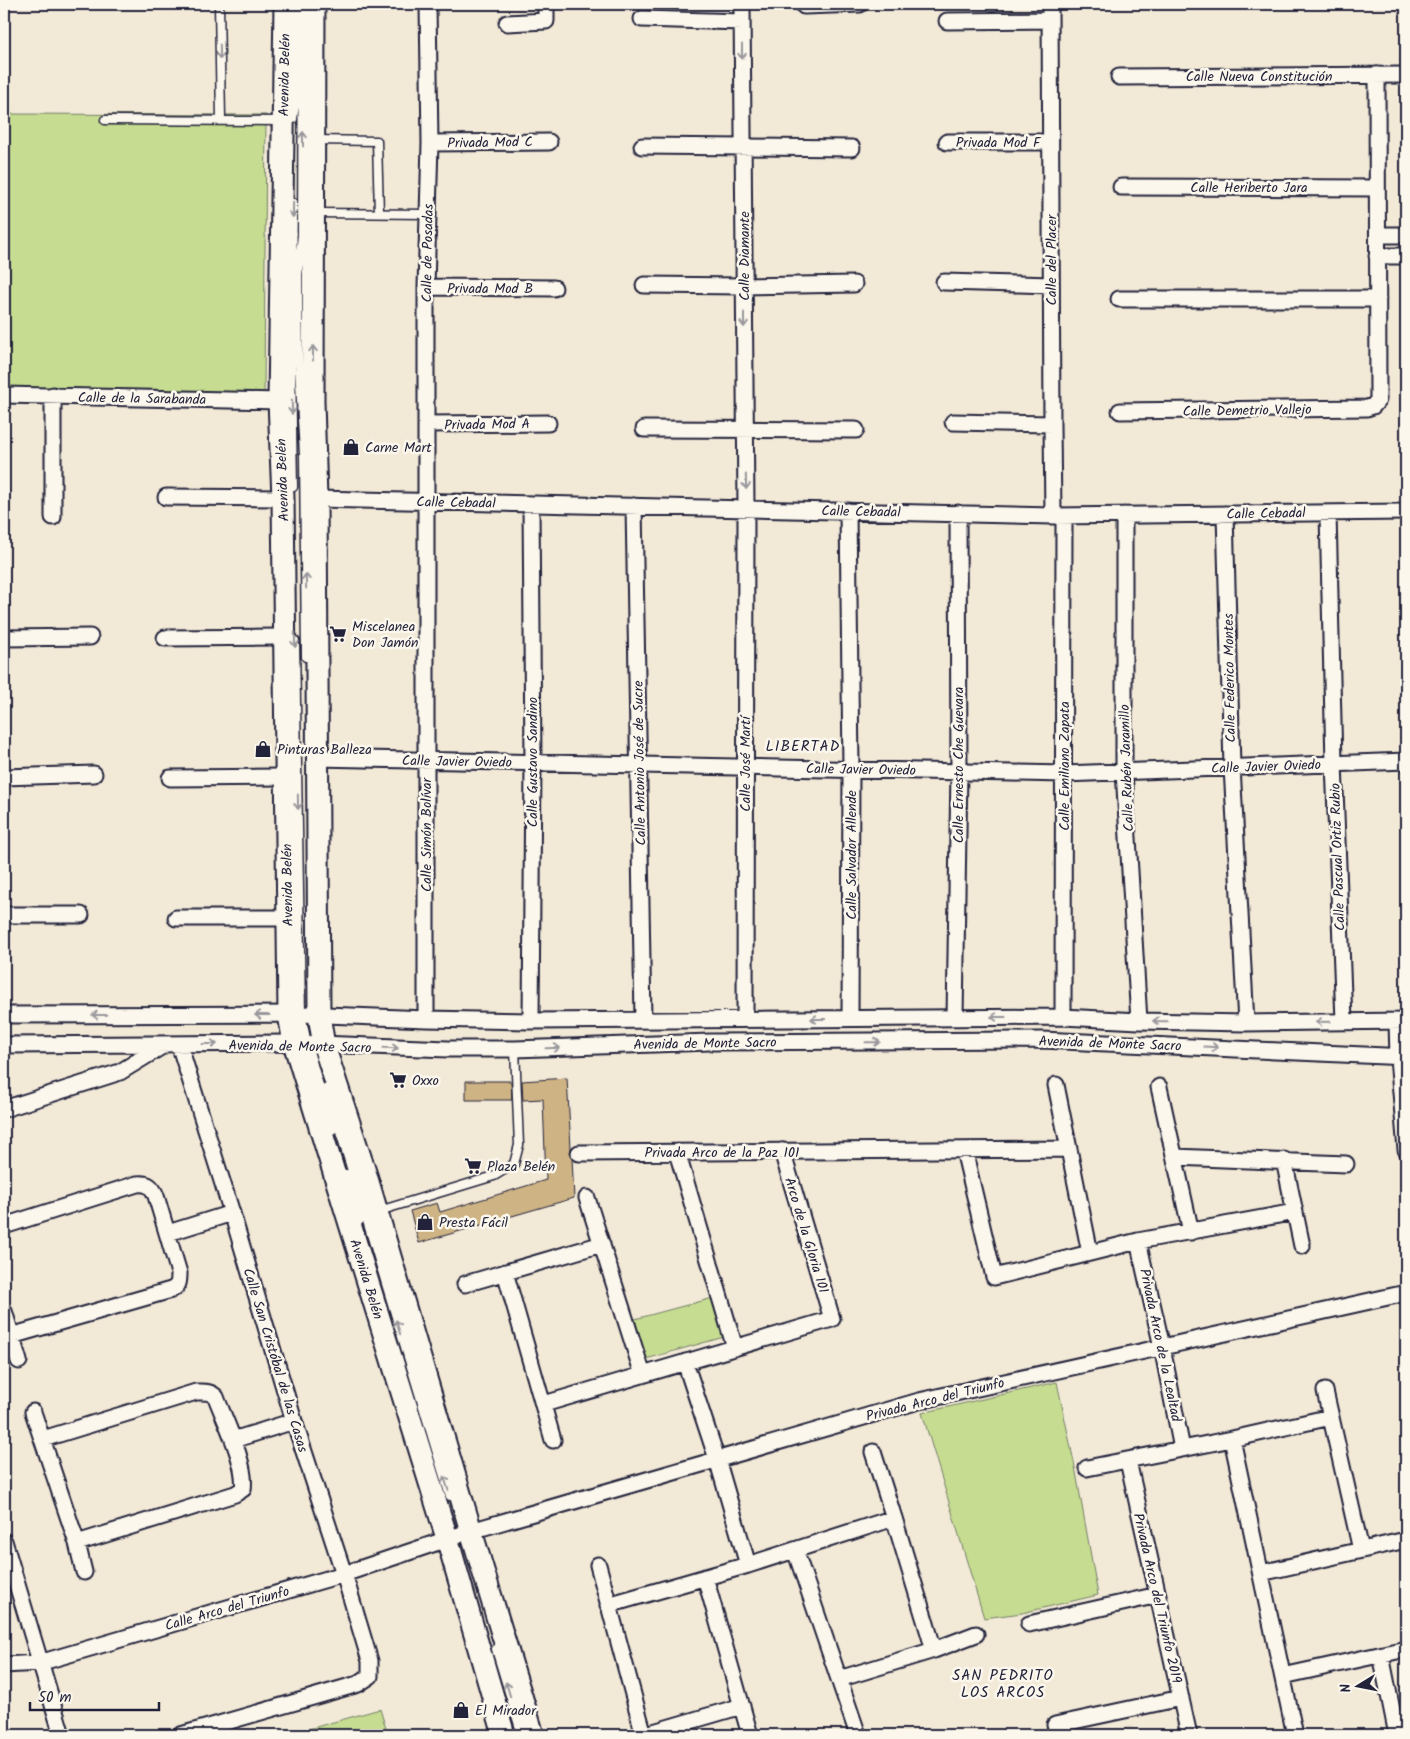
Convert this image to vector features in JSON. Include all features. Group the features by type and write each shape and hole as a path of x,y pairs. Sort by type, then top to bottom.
{"main road":[{"name":"Avenida Belén","path":"285,4 288,122 280,401 288,497 290,636 286,777 288,918 310,1044 459,1535 533,1735"},
{"name":"Avenida Belén","path":"314,4 313,401 316,499 316,758 306,1013 310,1044 377,1211 459,1535 504,1735"}],"street":[{"name":"Calle de Posadas","path":"427,501 426,287 430,143 428,4"},
{"path":"507,23 546,21 546,4"},
{"name":"Calle Diamante","path":"742,4 746,509"},
{"path":"804,6 860,4"},
{"name":"Calle del Placer","path":"1050,4 1052,424 1059,516"},
{"path":"642,19 742,22"},
{"path":"947,21 1050,20"},
{"name":"Calle Nueva Constitución","path":"1119,77 1402,75"},
{"path":"1118,299 1378,299 1377,76"},
{"name":"Privada Mod C","path":"430,143 549,142"},
{"name":"Privada Mod F","path":"947,142 1050,142"},
{"path":"642,146 852,148"},
{"name":"Calle Heriberto Jara","path":"1121,187 1377,188"},
{"path":"1378,235 1406,235"},
{"path":"1377,256 1406,256"},
{"path":"944,282 1051,285"},
{"path":"644,285 854,284"},
{"name":"Privada Mod B","path":"426,287 554,288"},
{"name":"Calle Demetrio Vallejo","path":"1120,411 1367,408 1373,406 1378,400 1378,299"},
{"name":"Calle de la Sarabanda","path":"4,394 280,401"},
{"path":"53,395 54,517"},
{"path":"953,422 1052,424"},
{"name":"Privada Mod A","path":"427,424 548,423"},
{"path":"644,429 856,430"},
{"path":"166,497 288,497"},
{"name":"Calle Cebadal","path":"316,499 1059,516 1406,512"},
{"name":"Calle Simón Bolívar","path":"426,1019 427,501"},
{"name":"Calle Gustavo Sandino","path":"531,504 533,763 531,1021"},
{"name":"Calle Antonio José de Sucre","path":"634,506 644,1019"},
{"name":"Calle José Martí","path":"745,1018 746,509"},
{"name":"Calle Salvador Allende","path":"848,511 851,769 850,1019"},
{"name":"Calle Pascual Ortiz Rubio","path":"1328,513 1334,764 1344,1021"},
{"name":"Calle Ernesto Che Guevara","path":"955,1017 959,771 958,514"},
{"name":"Calle Federico Montes","path":"1225,514 1232,767 1246,1023"},
{"name":"Calle Rubén Jaramillo","path":"1124,515 1124,771 1139,1020"},
{"name":"Calle Emiliano Zapata","path":"1059,516 1064,774 1063,1016"},
{"path":"166,638 290,636"},
{"path":"4,638 90,637"},
{"name":"Calle Javier Oviedo","path":"316,758 1064,774 1406,761"},
{"path":"4,777 94,774"},
{"path":"170,778 286,777"},
{"path":"4,916 81,916"},
{"path":"176,918 288,918"},
{"name":"Avenida de Monte Sacro","path":"4,1015 306,1013 426,1019 531,1021 1063,1016 1246,1023 1402,1022"},
{"path":"1402,1022 1406,1150"},
{"name":"Avenida de Monte Sacro","path":"4,1045 310,1044 448,1049 515,1049 710,1042 1042,1040 1402,1057"},
{"path":"4,1109 120,1072 171,1044"},
{"name":"Calle San Cristóbal de las Casas","path":"171,1044 232,1213 294,1421 370,1661 370,1676 358,1684 180,1735"},
{"path":"1056,1085 1090,1253"},
{"path":"1159,1087 1191,1232"},
{"name":"Privada Arco de la Paz 101","path":"579,1153 1069,1149"},
{"path":"964,1150 994,1276 1138,1241 1295,1212"},
{"name":"Arco de la Gloria 101","path":"735,1348 832,1319 782,1151"},
{"path":"544,1404 735,1348 677,1152"},
{"path":"1175,1157 1346,1164"},
{"path":"1284,1160 1302,1246"},
{"path":"4,1226 137,1184 146,1183 153,1189 180,1273 178,1287 11,1336"},
{"path":"587,1198 643,1375"},
{"path":"168,1233 232,1213"},
{"name":"Privada Arco de la Lealtad","path":"1138,1241 1162,1347 1182,1449"},
{"path":"465,1284 602,1244"},
{"path":"505,1272 553,1440"},
{"name":"Privada Arco del Triunfo","path":"459,1535 919,1400 1406,1293"},
{"path":"4,1310 19,1361"},
{"path":"685,1362 717,1459 748,1565"},
{"path":"1325,1391 1361,1550"},
{"path":"43,1439 196,1392 206,1392 216,1397 233,1440 245,1479 243,1489 235,1494 77,1543"},
{"path":"33,1412 77,1543 84,1572"},
{"path":"1087,1468 1128,1461 1331,1417"},
{"path":"233,1440 294,1421"},
{"path":"1232,1439 1295,1735"},
{"path":"873,1452 934,1650"},
{"name":"Privada Arco del Triunfo 2019","path":"1128,1461 1189,1735"},
{"path":"608,1605 748,1565 894,1518"},
{"name":"Calle Arco del Triunfo","path":"4,1665 39,1663 344,1574 459,1535"},
{"path":"1261,1573 1406,1540"},
{"path":"4,1541 7,1563 62,1735"},
{"path":"795,1550 857,1732"},
{"path":"598,1565 643,1735 742,1706"},
{"path":"705,1577 750,1735"},
{"path":"1029,1624 1158,1595"},
{"path":"839,1679 934,1650 976,1634"},
{"path":"1283,1676 1406,1649"},
{"path":"1381,1655 1397,1735"},
{"path":"1055,1726 1181,1698"}],"lane":[{"path":"219,4 221,120"},
{"path":"105,120 288,122 298,81 297,4"},
{"path":"303,4 302,236 298,274 298,312 304,454 306,670"},
{"path":"314,140 377,141 379,213"},
{"path":"288,497 293,192"},
{"path":"314,213 428,214"},
{"path":"290,636 306,1013"},
{"path":"310,1044 454,1508"},
{"path":"377,1211 494,1176 514,1164 519,1145 515,1049"},
{"path":"459,1535 513,1735"},
{"path":"493,1640 522,1735"}],"shaded area":[{"path":"1132,1726 1134,1735 1083,1735"}],"green space":[{"path":"4,114 266,115 264,394 4,392"},
{"path":"713,1298 724,1337 646,1359 635,1319"},
{"path":"1057,1382 1075,1467 1098,1595 1022,1613 984,1618 922,1413"},
{"path":"380,1709 388,1735 306,1735 305,1730"}],"building":[{"path":"567,1078 574,1198 419,1243 410,1211 437,1203 440,1212 546,1180 543,1099 523,1100 522,1081"},
{"path":"466,1081 511,1081 512,1100 466,1100"}],"place":[{"name":"Carne Mart","path":"351,447"},
{"name":"Miscelanea Don Jamón","path":"338,634"},
{"name":"Pinturas Balleza","path":"263,749"},
{"name":"Oxxo","path":"398,1080"},
{"name":"Plaza Belén","path":"473,1166"},
{"name":"Presta Fácil","path":"425,1222"},
{"name":"El Mirador","path":"461,1710"}],"district":[{"name":"LIBERTAD","path":"803,746"},
{"name":"SAN PEDRITO LOS ARCOS","path":"1003,1684"}]}
